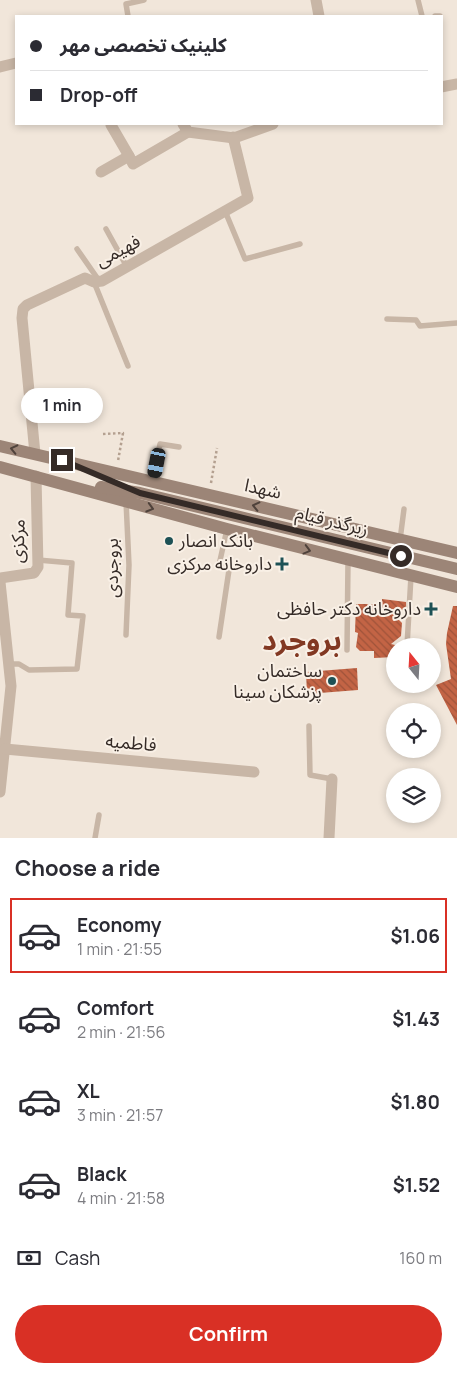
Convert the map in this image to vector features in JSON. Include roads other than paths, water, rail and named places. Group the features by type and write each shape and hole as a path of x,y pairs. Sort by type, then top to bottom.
{"main road":[{"path":"0,446 62,460 140,493"},
{"name":"شهدا","path":"62,460 457,553"},
{"path":"0,467 54,480 226,529 457,588"},
{"path":"54,480 140,493"},
{"name":"زیرگذر قیام","path":"140,493 457,569"}],"street":[{"path":"316,0 319,15"},
{"path":"0,67 15,63"},
{"path":"443,87 457,84"},
{"path":"111,125 133,164 185,128 233,138 270,125"},
{"name":"فهیمی","path":"36,454 22,318 23,309 27,305 86,278 97,282 248,198 233,138"},
{"path":"101,172 129,156"},
{"name":"مرکزی","path":"0,580 34,573 38,567 36,476"},
{"path":"0,580 11,686 4,718 4,749 0,792"},
{"name":"فاطمیه","path":"4,749 254,772"},
{"path":"329,838 332,779"}],"lane":[{"path":"128,15 126,4 144,0"},
{"path":"418,0 422,15"},
{"path":"225,211 245,259 300,244"},
{"path":"106,228 127,267"},
{"path":"77,249 97,282 128,366"},
{"path":"387,320 416,320 420,326 457,323"},
{"path":"153,481 160,444 179,447"},
{"name":"بروجردی","path":"126,501 130,566 126,635"},
{"path":"400,540 404,509"},
{"path":"219,637 229,570 219,565 226,529"},
{"path":"9,664 19,664 29,670 77,669 83,616 68,615 72,563 38,560"},
{"path":"347,650 348,561"},
{"path":"407,638 411,576"},
{"path":"309,726 310,775 332,779"},
{"path":"95,838 99,814"}],"place":[{"name":"بانک انصار","path":"169,541"},
{"name":"داروخانه مرکزی","path":"282,564"},
{"name":"داروخانه دکتر حافظی","path":"431,609"},
{"name":"ساختمان پزشکان سینا","path":"332,681"}],"district":[{"name":"بروجرد","path":"302,640"}]}
